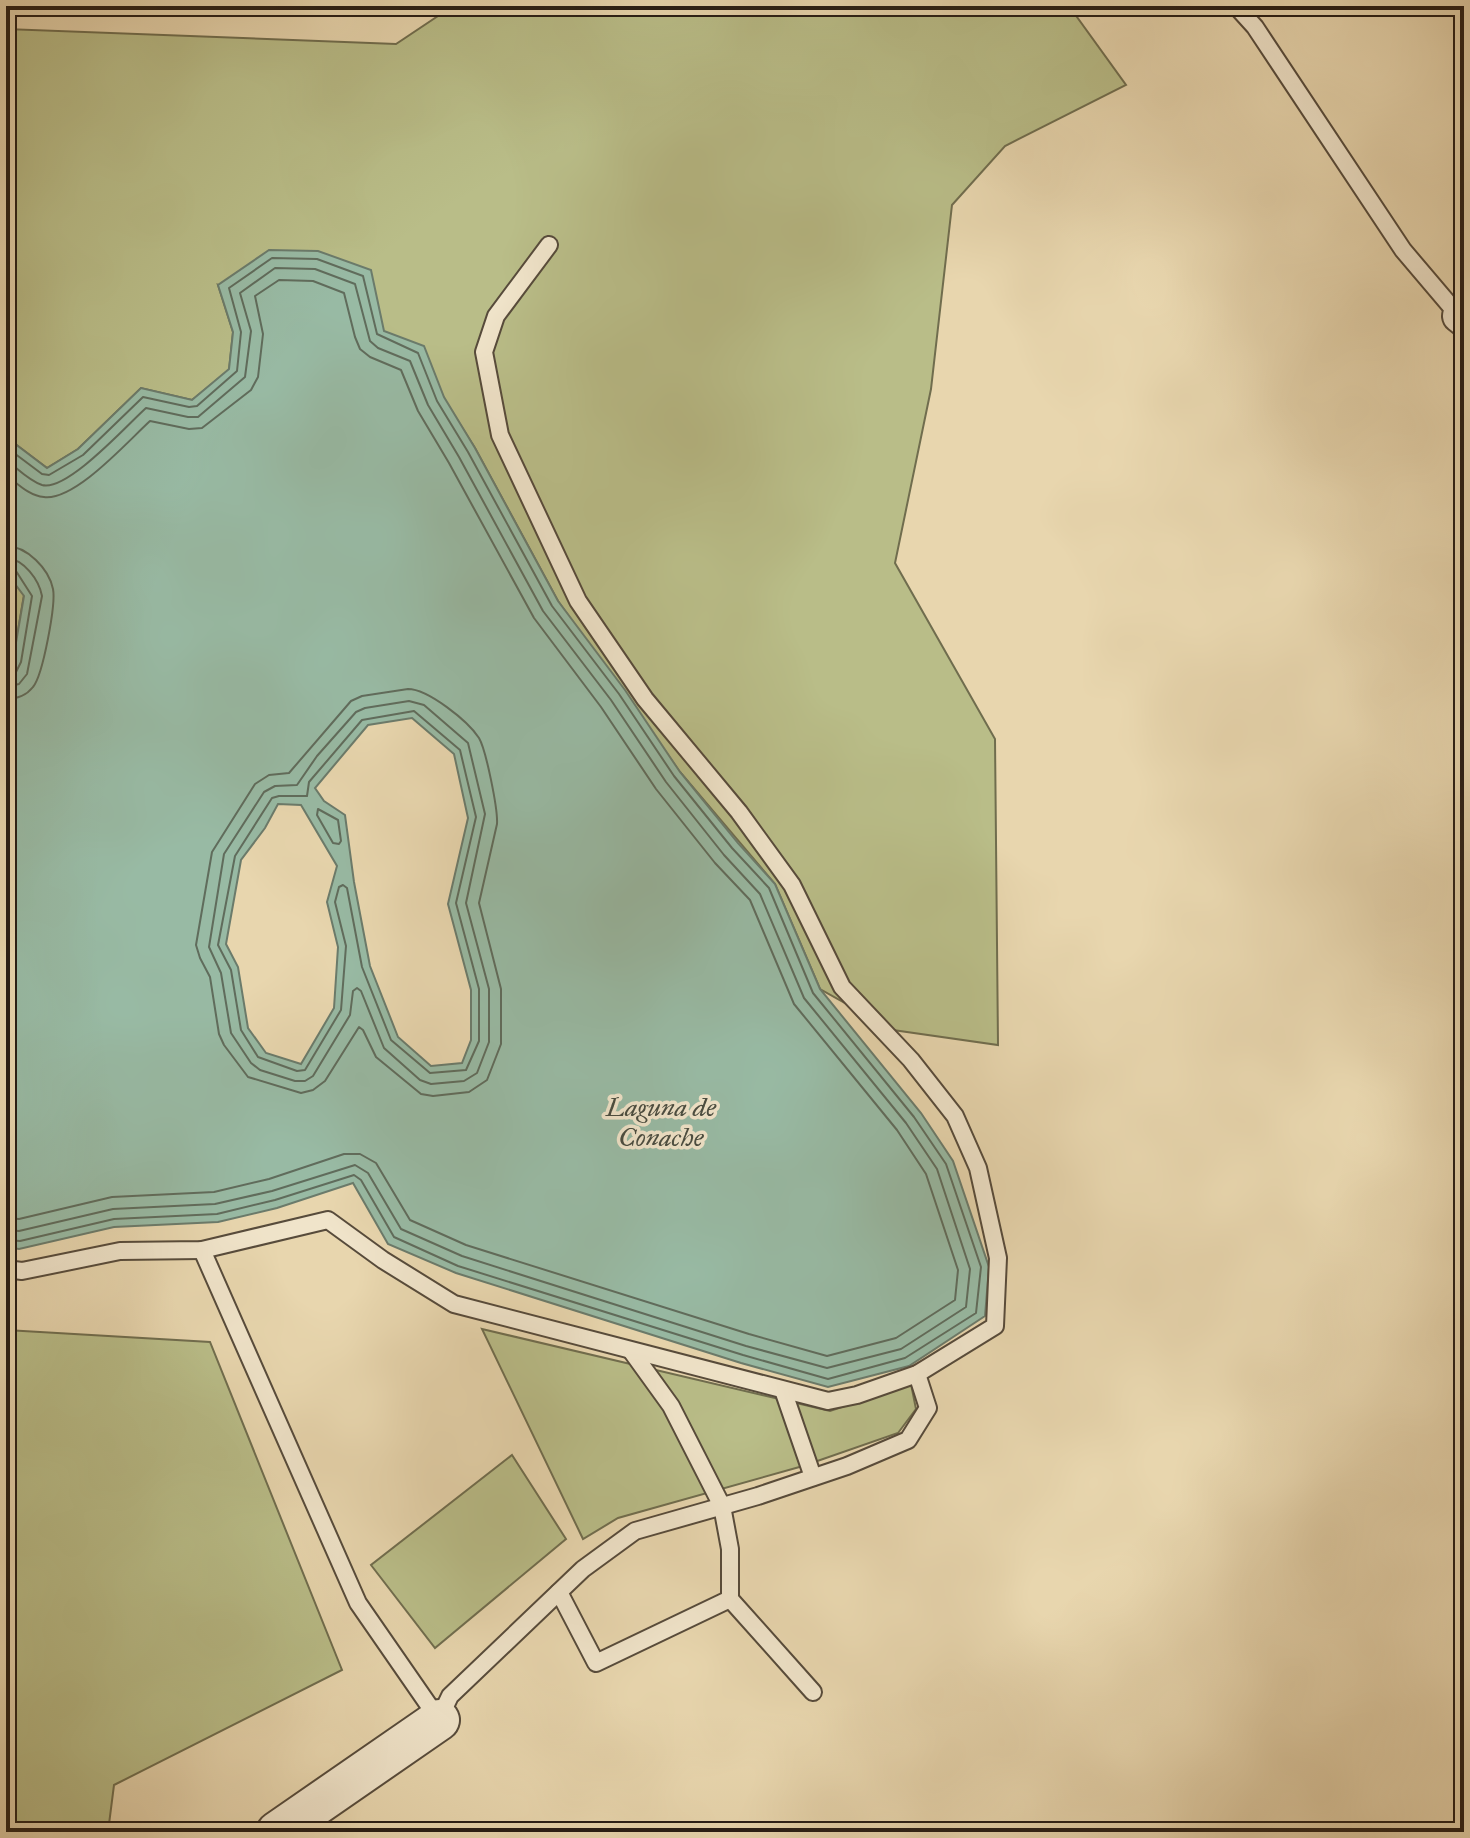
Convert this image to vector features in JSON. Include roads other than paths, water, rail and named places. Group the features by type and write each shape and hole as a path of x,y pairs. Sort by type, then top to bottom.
{"street":[{"path":"277,1832 439,1720"}],"lane":[{"path":"1236,6 1255,27 1403,250 1462,318"},
{"path":"6,1269 22,1271 120,1251 202,1250 328,1220 383,1260 454,1304 828,1401 857,1395 917,1374 995,1326 998,1258 978,1168 955,1116 911,1060 842,987 792,885 739,812 645,699 578,601 500,435 484,352 496,316 549,245"},
{"path":"202,1250 358,1603 439,1720"},
{"path":"632,1352 671,1406 722,1506 730,1549 730,1599 813,1692"},
{"path":"439,1720 450,1696 583,1569 635,1531 813,1477 908,1440 928,1408 917,1374"},
{"path":"783,1390 813,1477"},
{"path":"559,1592 596,1663 730,1599"}],"water":[{"name":"Laguna de Conache","path":"269,250 318,251 371,270 384,331 424,346 444,397 558,601 625,690 680,772 775,884 820,989 921,1113 953,1161 989,1267 985,1316 909,1366 828,1387 741,1363 456,1273 388,1244 353,1183 277,1208 218,1222 114,1227 19,1249 6,1247 6,678 13,660 24,596 6,572 6,437 47,468 78,449 141,388 192,400 229,369 233,332 218,285","holes":["412,718 454,754 468,818 448,904 471,990 471,1040 462,1063 431,1066 398,1037 370,966 345,815 324,801 315,788 368,725","278,804 301,805 337,866 327,902 338,947 334,1008 301,1064 266,1053 248,1028 238,967 226,944 241,860"]}]}
